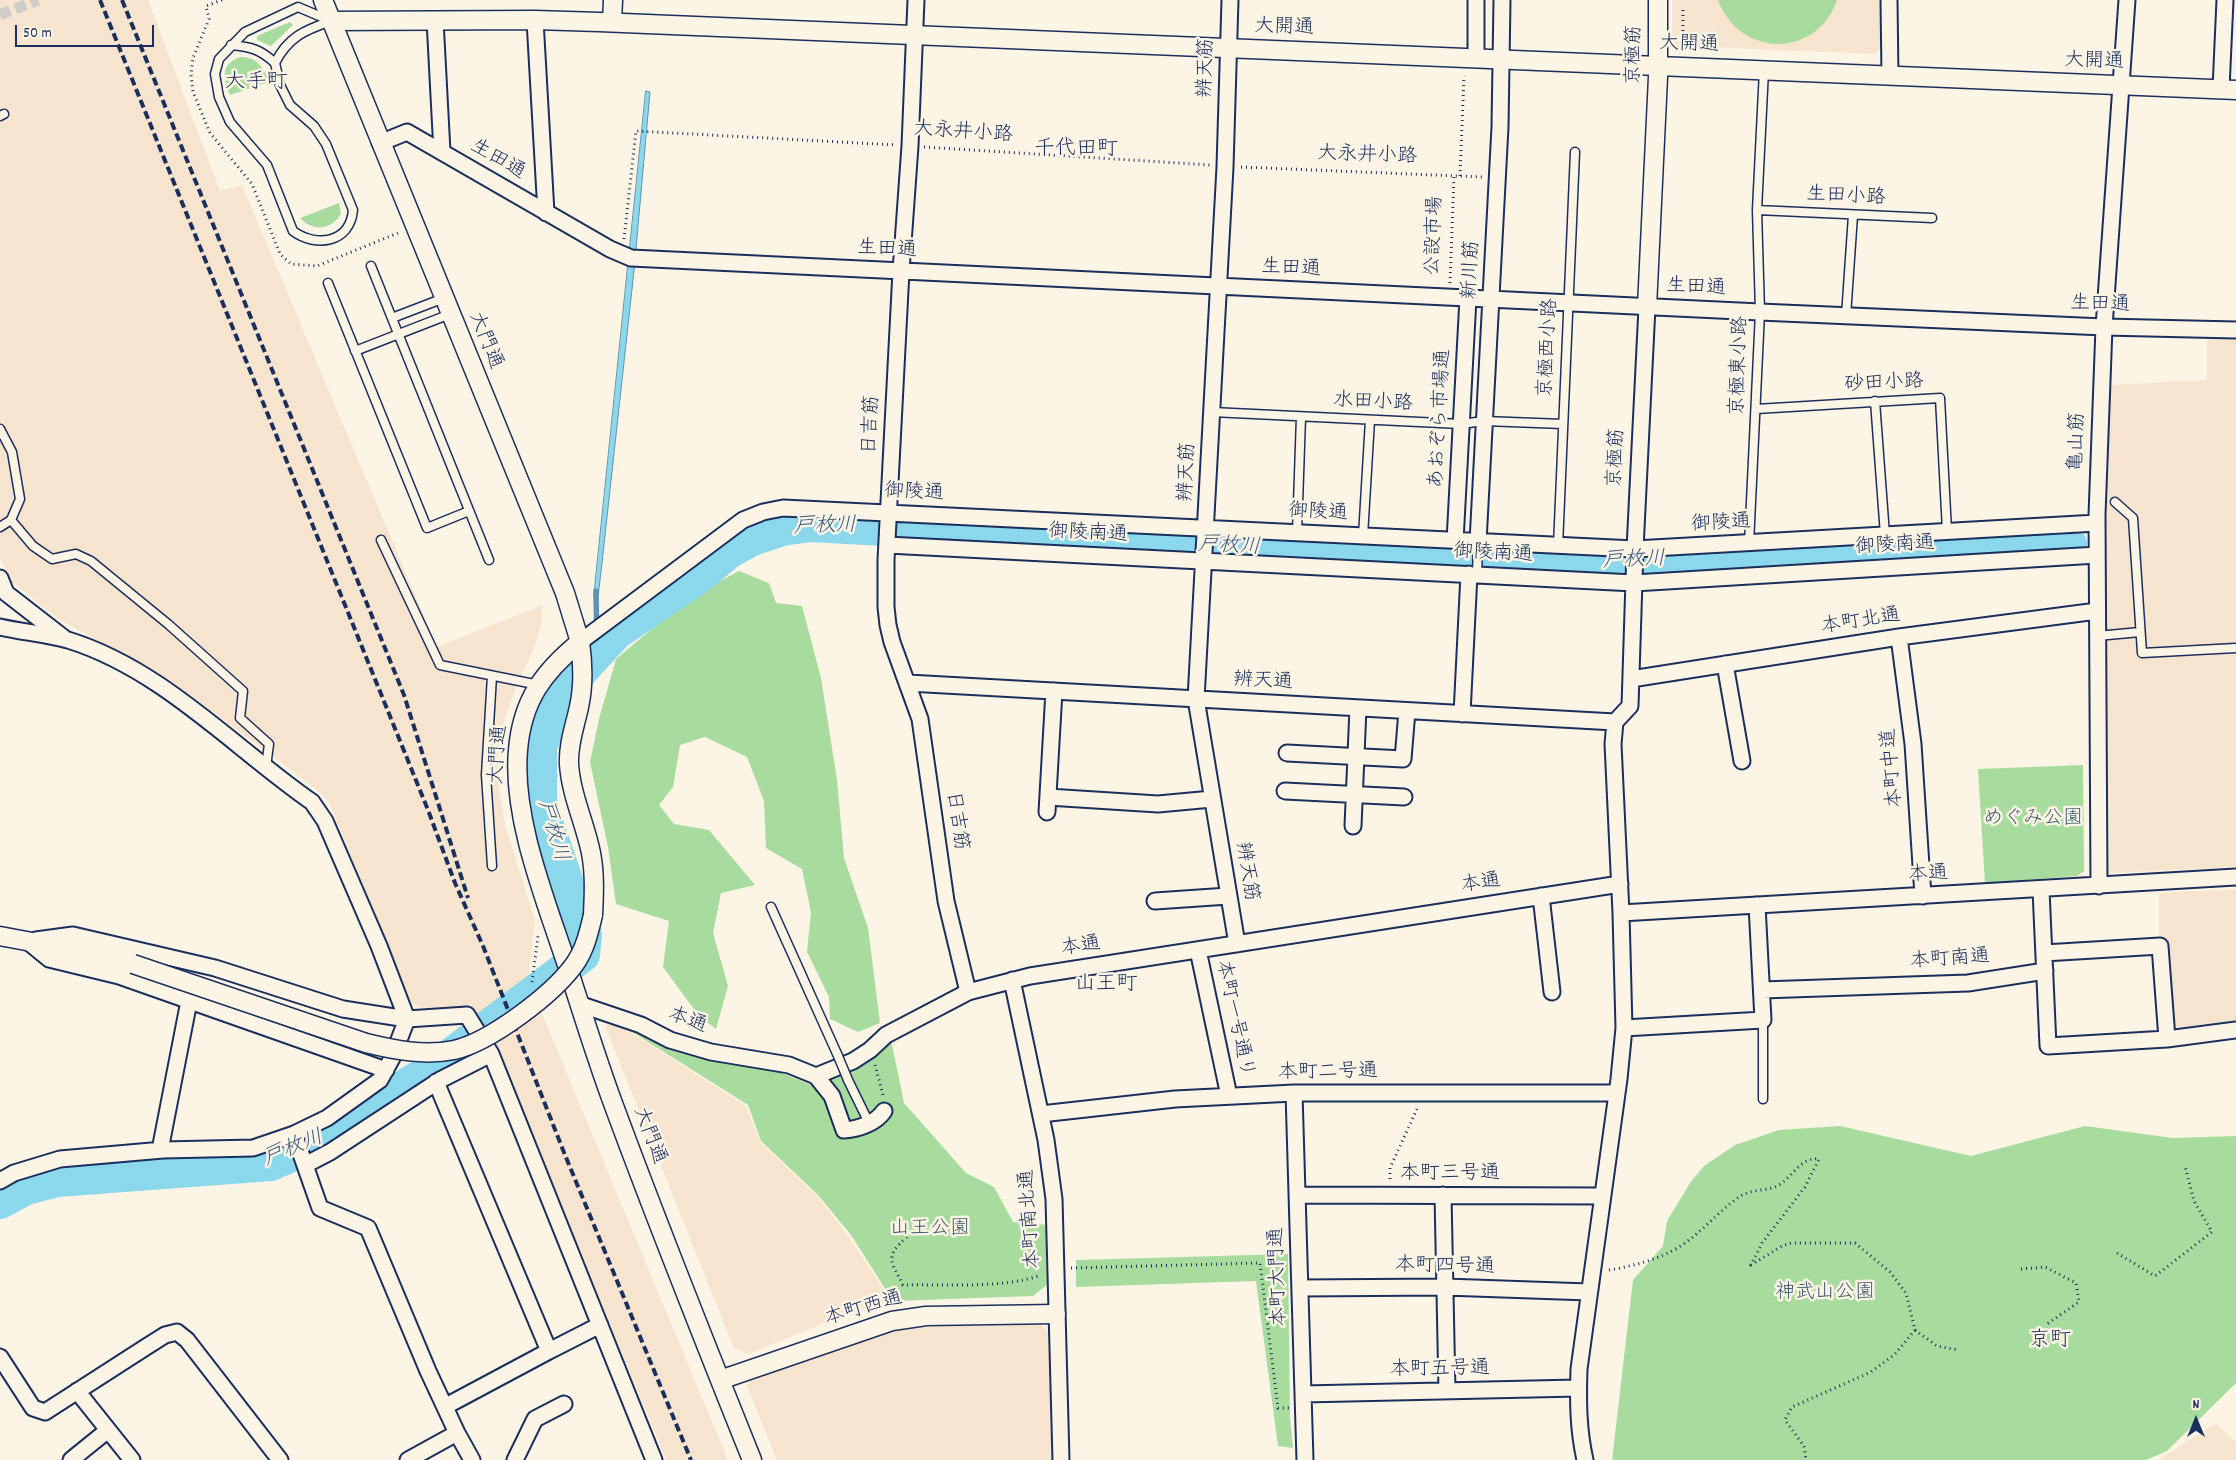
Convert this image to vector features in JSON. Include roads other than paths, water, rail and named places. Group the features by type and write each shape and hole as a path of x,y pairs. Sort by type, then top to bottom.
{"street":[{"name":"大門通","path":"323,0 565,593 580,642 554,665 539,685 526,712 521,730 517,762 518,790 525,827 579,1004 613,1105 752,1460"},
{"path":"612,0 612,22"},
{"name":"日吉筋","path":"916,0 910,146 901,271 885,590 888,625 892,642 920,719 946,901 968,992"},
{"name":"辨天筋","path":"1230,0 1225,166 1196,699 1237,944"},
{"path":"1476,0 1476,58"},
{"name":"新川筋","path":"1478,545 1498,178 1502,0"},
{"name":"京極筋","path":"1615,722 1630,706 1635,552 1658,66 1658,0"},
{"path":"1889,0 1890,76"},
{"name":"亀山筋","path":"2099,886 2097,523 2104,327 2127,0"},
{"path":"2226,0 2229,90"},
{"path":"435,20 442,152"},
{"name":"大開通","path":"331,21 535,20 612,22 2229,90"},
{"path":"535,20 546,213"},
{"name":"生田通","path":"380,143 407,132 622,256 640,259 1846,316 2104,327 2236,330"},
{"name":"あおぞら市場通","path":"1455,541 1468,298"},
{"name":"御陵通","path":"580,642 723,534 752,516 773,510 796,508 888,515 1205,531 1363,536 1455,541 1478,545 1558,546 1635,552 2097,523"},
{"name":"御陵南通","path":"887,542 1634,580 2097,555"},
{"path":"1462,714 1474,573"},
{"path":"0,578 6,593 67,640"},
{"name":"本町北通","path":"1631,679 1899,637 2097,611"},
{"path":"0,627 67,640 94,650 139,672 166,690 312,802 325,821 379,946 407,1019 395,1051 380,1080 327,1118 294,1134 253,1148 160,1150 60,1159 14,1173 0,1181"},
{"name":"本町中道","path":"1899,637 1913,744 1923,896"},
{"path":"0,936 80,951 133,964 366,1043 401,1050 436,1052 453,1051 480,1041 547,994 575,964 584,950 593,915 594,894 591,854 573,794 569,761 570,745 582,690 583,672 580,642"},
{"path":"1724,664 1742,761"},
{"name":"辨天通","path":"908,682 1615,722"},
{"path":"1054,691 1047,804 1158,804 1212,799"},
{"path":"1353,826 1358,708"},
{"path":"1287,753 1403,759 1407,711"},
{"path":"1585,1460 1579,1433 1578,1388 1624,1028 1622,913 1613,744 1615,722"},
{"path":"1285,791 1404,797"},
{"name":"本通","path":"1622,913 2042,890 2236,877"},
{"name":"本通","path":"579,1004 641,1025 670,1040 711,1052 789,1065 816,1076 852,1061 870,1050 886,1035 968,992 1012,980 1620,884"},
{"path":"2042,890 2048,1046 2167,1039 2236,1030"},
{"path":"1155,901 1228,896"},
{"path":"1541,896 1552,992"},
{"path":"1624,1028 1762,1020 1757,905"},
{"path":"27,942 73,935 215,968 343,1009 407,1019 467,1016 491,1054 654,1460"},
{"path":"27,942 49,959 119,976 386,1070"},
{"path":"2044,953 2160,946 2167,1039"},
{"name":"本町一号通り","path":"1198,950 1229,1096"},
{"name":"本町南通","path":"1762,990 1968,983 2045,971"},
{"name":"本町南北通","path":"1012,980 1041,1114 1054,1200 1061,1460"},
{"path":"160,1150 189,1001"},
{"path":"305,1165 330,1152 436,1082 491,1054"},
{"path":"816,1076 832,1096 844,1130 854,1130 869,1123 879,1118 884,1111"},
{"path":"436,1082 549,1351"},
{"name":"本町二号通","path":"1041,1114 1129,1103 1229,1096 1617,1093"},
{"name":"本町大門通","path":"1294,1094 1305,1460"},
{"path":"294,1134 320,1208 368,1228 428,1372 446,1406 457,1434 472,1460"},
{"name":"本町三号通","path":"1297,1194 1603,1196"},
{"path":"1443,1195 1447,1391"},
{"name":"本町四号通","path":"1300,1288 1445,1287 1590,1292"},
{"name":"本町西通","path":"720,1380 892,1321 926,1316 1056,1314"},
{"path":"446,1406 600,1325"},
{"path":"0,1357 34,1408 45,1412 146,1346 165,1335 177,1332 187,1340 280,1460"},
{"name":"本町五号通","path":"1303,1394 1578,1388"},
{"path":"77,1391 132,1460"},
{"path":"515,1460 535,1419 564,1404"},
{"path":"71,1460 108,1430"},
{"path":"408,1460 457,1434"}],"lane":[{"path":"231,45 250,47 264,52 275,63 280,86 290,106 314,126 326,144 353,210 352,221 337,237 313,241 302,238 293,231 267,165 230,122 219,97 215,74 219,59 231,45 245,32 298,8 331,21"},
{"path":"275,63 286,44 307,29 331,21"},
{"name":"京極東小路","path":"1749,544 1760,312 1757,210 1764,70"},
{"name":"京極西小路","path":"1558,546 1575,152"},
{"name":"生田小路","path":"1757,210 1932,218"},
{"path":"1846,316 1853,215"},
{"path":"371,266 489,560"},
{"path":"328,283 426,528 469,511"},
{"path":"392,318 447,306"},
{"path":"355,352 398,334 447,306"},
{"name":"砂田小路","path":"1756,409 1940,398 1948,531"},
{"path":"1875,401 1885,536"},
{"name":"水田小路","path":"1212,412 1461,424 1484,421 1563,424"},
{"path":"1297,533 1301,416"},
{"path":"1363,536 1370,420"},
{"path":"0,429 12,452 20,499 11,520 0,527"},
{"path":"2115,502 2133,518 2142,653 2236,648"},
{"path":"11,520 33,546 52,559 76,554 91,561 168,624 243,692 240,718 269,744 266,767"},
{"path":"381,540 440,665 539,685"},
{"path":"1474,573 1478,545"},
{"path":"2097,636 2140,632"},
{"path":"492,676 486,775 492,866"},
{"path":"771,907 869,1123"},
{"path":"1762,1020 1763,1099"}],"water":[{"path":"646,91 650,92 634,271 598,597 594,597"}],"waterway":[{"name":"戸枚川","path":"0,1202 26,1188 57,1180 271,1164 317,1144 373,1110 402,1088 431,1070 583,955 585,935 540,805 540,748 558,696 616,633 701,575 730,551 752,539 782,529 811,525 1228,548 1607,564 1643,564 2041,542 2070,544"},
{"path":"596,591 597,652"}],"tunnel":[{"path":"0,15 38,0"}],"railway":[{"path":"100,0 428,810 455,883 483,946 565,1155 691,1460"},
{"path":"122,0 404,695 468,898"}],"district":[{"name":"大手町","path":"256,84"},
{"name":"千代田町","path":"1076,151"},
{"name":"山王町","path":"1106,986"},
{"name":"京町","path":"2050,1342"}],"park label":[{"name":"めぐみ公園","path":"2033,820"},
{"name":"山王公園","path":"930,1230"},
{"name":"神武山公園","path":"1825,1294"}]}
